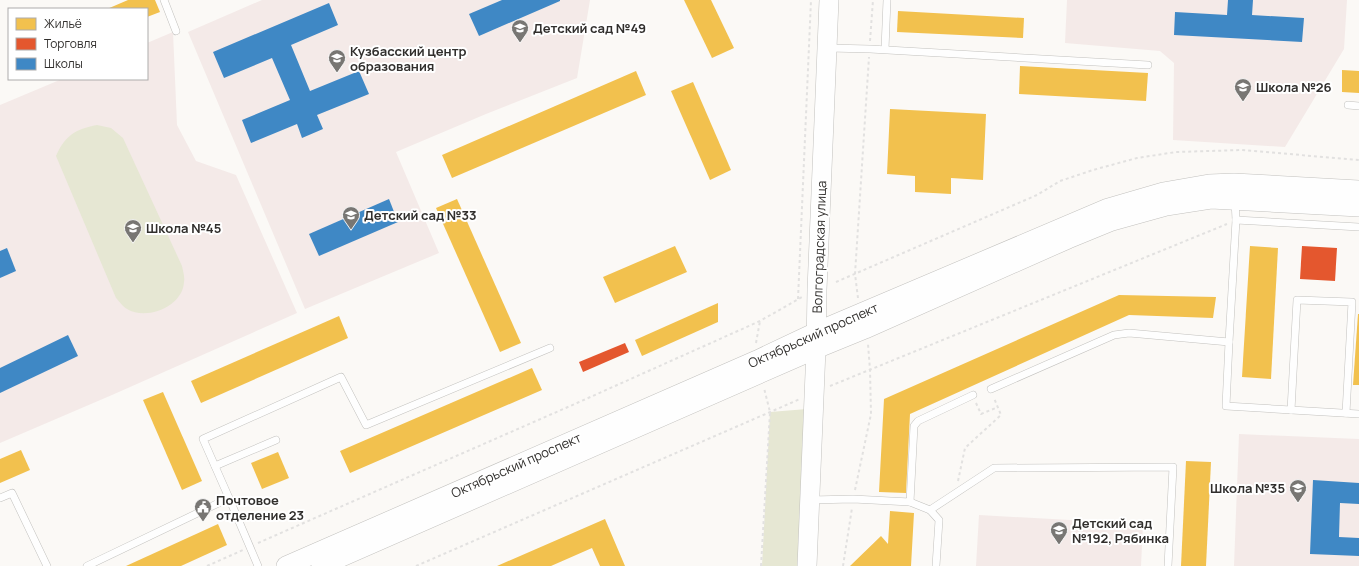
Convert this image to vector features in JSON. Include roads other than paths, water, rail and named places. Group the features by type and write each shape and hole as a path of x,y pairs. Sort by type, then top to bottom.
{"main road":[{"name":"Волгоградская улица","path":"807,566 829,0"},
{"name":"Октябрьский проспект","path":"321,566 1108,208 1163,192 1209,184 1234,183 1359,190"},
{"name":"Октябрьский проспект","path":"286,566 751,363 816,340 865,329 1112,221 1166,206 1211,199 1359,207"}],"lane":[{"path":"164,0 176,31"},
{"path":"885,49 887,0"},
{"path":"827,48 870,48 1148,65"},
{"path":"1348,105 1359,106"},
{"path":"1235,200 1236,220 1226,406 1359,414"},
{"path":"1236,220 1359,227"},
{"path":"1291,410 1297,300 1352,302 1346,413"},
{"path":"991,389 1114,335 1129,333 1229,342"},
{"path":"258,566 203,439 341,377 366,425 550,348"},
{"path":"910,502 914,426 918,421 973,396"},
{"path":"215,466 276,440"},
{"path":"930,510 994,468 1173,467 1168,566"},
{"path":"0,498 12,493 47,566"},
{"path":"87,566 229,498"},
{"path":"810,500 853,499 910,502 930,510 939,520 936,566"}],"place":[{"name":"Детский сад №49","path":"520,43"},
{"name":"Кузбасский центр образования","path":"337,73"},
{"name":"Школа №26","path":"1243,102"},
{"name":"Детский сад №33","path":"351,230"},
{"name":"Школа №45","path":"133,243"},
{"name":"Школа №35","path":"1298,503"},
{"name":"Почтовое отделение 23","path":"203,522"},
{"name":"Детский сад №192, Рябинка","path":"1059,545"}]}
